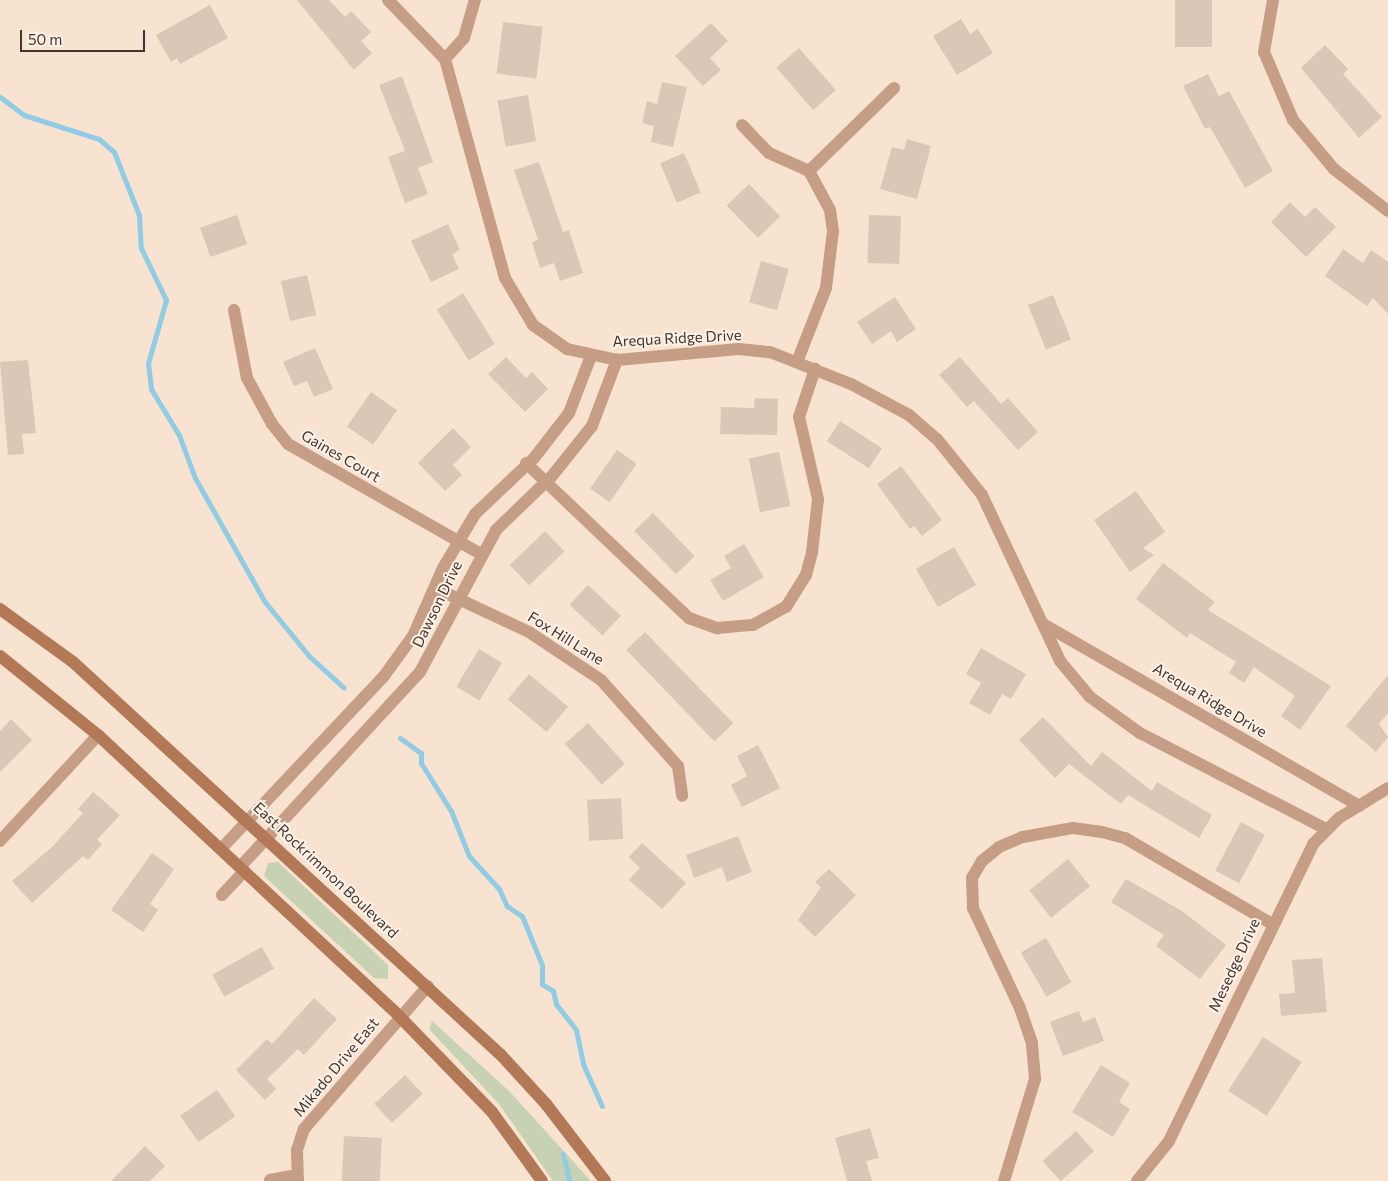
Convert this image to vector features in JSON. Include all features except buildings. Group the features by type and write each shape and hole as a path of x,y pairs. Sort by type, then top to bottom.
{"main road":[{"name":"East Rockrimmon Boulevard","path":"0,609 73,662 428,986 546,1104 605,1181"},
{"path":"0,656 98,736 400,1016 492,1112 542,1181"}],"street":[{"name":"Arequa Ridge Drive","path":"388,0 445,59 505,278 520,308 548,338 591,356 617,360 739,349 797,362 816,369 909,415 961,466 982,495 1060,662 1112,715 1326,829"},
{"path":"445,59 464,38 474,0"},
{"path":"1273,0 1264,52 1293,120 1334,169 1388,210"},
{"path":"810,171 894,88"},
{"path":"742,125 769,153 810,171 822,190 833,231 826,288 797,362"},
{"name":"Gaines Court","path":"234,310 246,378 272,424 288,444 480,554"},
{"name":"Dawson Drive","path":"221,850 384,676 413,636 458,541 475,514 526,463 569,414 591,356"},
{"name":"Dawson Drive","path":"222,895 266,838 420,672 459,599 480,554 496,530 545,482 592,426 617,360"},
{"path":"526,463 689,618 718,628 735,628 771,618 786,606 806,575 817,530 818,499 799,417 816,369"},
{"name":"Fox Hill Lane","path":"435,588 528,632 601,680 678,766 682,796"},
{"name":"Arequa Ridge Drive","path":"1043,624 1360,806"},
{"path":"0,841 98,736"},
{"name":"Mesedge Drive","path":"1137,1181 1169,1141 1299,867 1326,829 1388,788"},
{"path":"1004,1181 1035,1079 1032,1043 1020,1008 973,908 972,878 982,861 999,847 1023,837 1073,828 1102,832 1125,838 1272,924"},
{"name":"Mikado Drive East","path":"297,1178 304,1129 400,1016 428,986"},
{"path":"270,1180 297,1178"}],"green space":[{"path":"278,862 388,965 388,979 374,978 264,876 268,863"},
{"path":"432,1021 509,1091 591,1181 553,1181 499,1104 429,1029"}],"waterway":[{"path":"0,97 24,115 99,139 114,152 139,215 141,248 166,300 148,363 151,389 179,435 195,478 265,602 309,656 344,688"},
{"path":"400,738 421,753 421,763 451,811 469,856 499,889 507,906 522,916 542,965 542,984 553,991 556,1004 576,1030 583,1064 602,1106"},
{"path":"563,1154 569,1181"}]}
